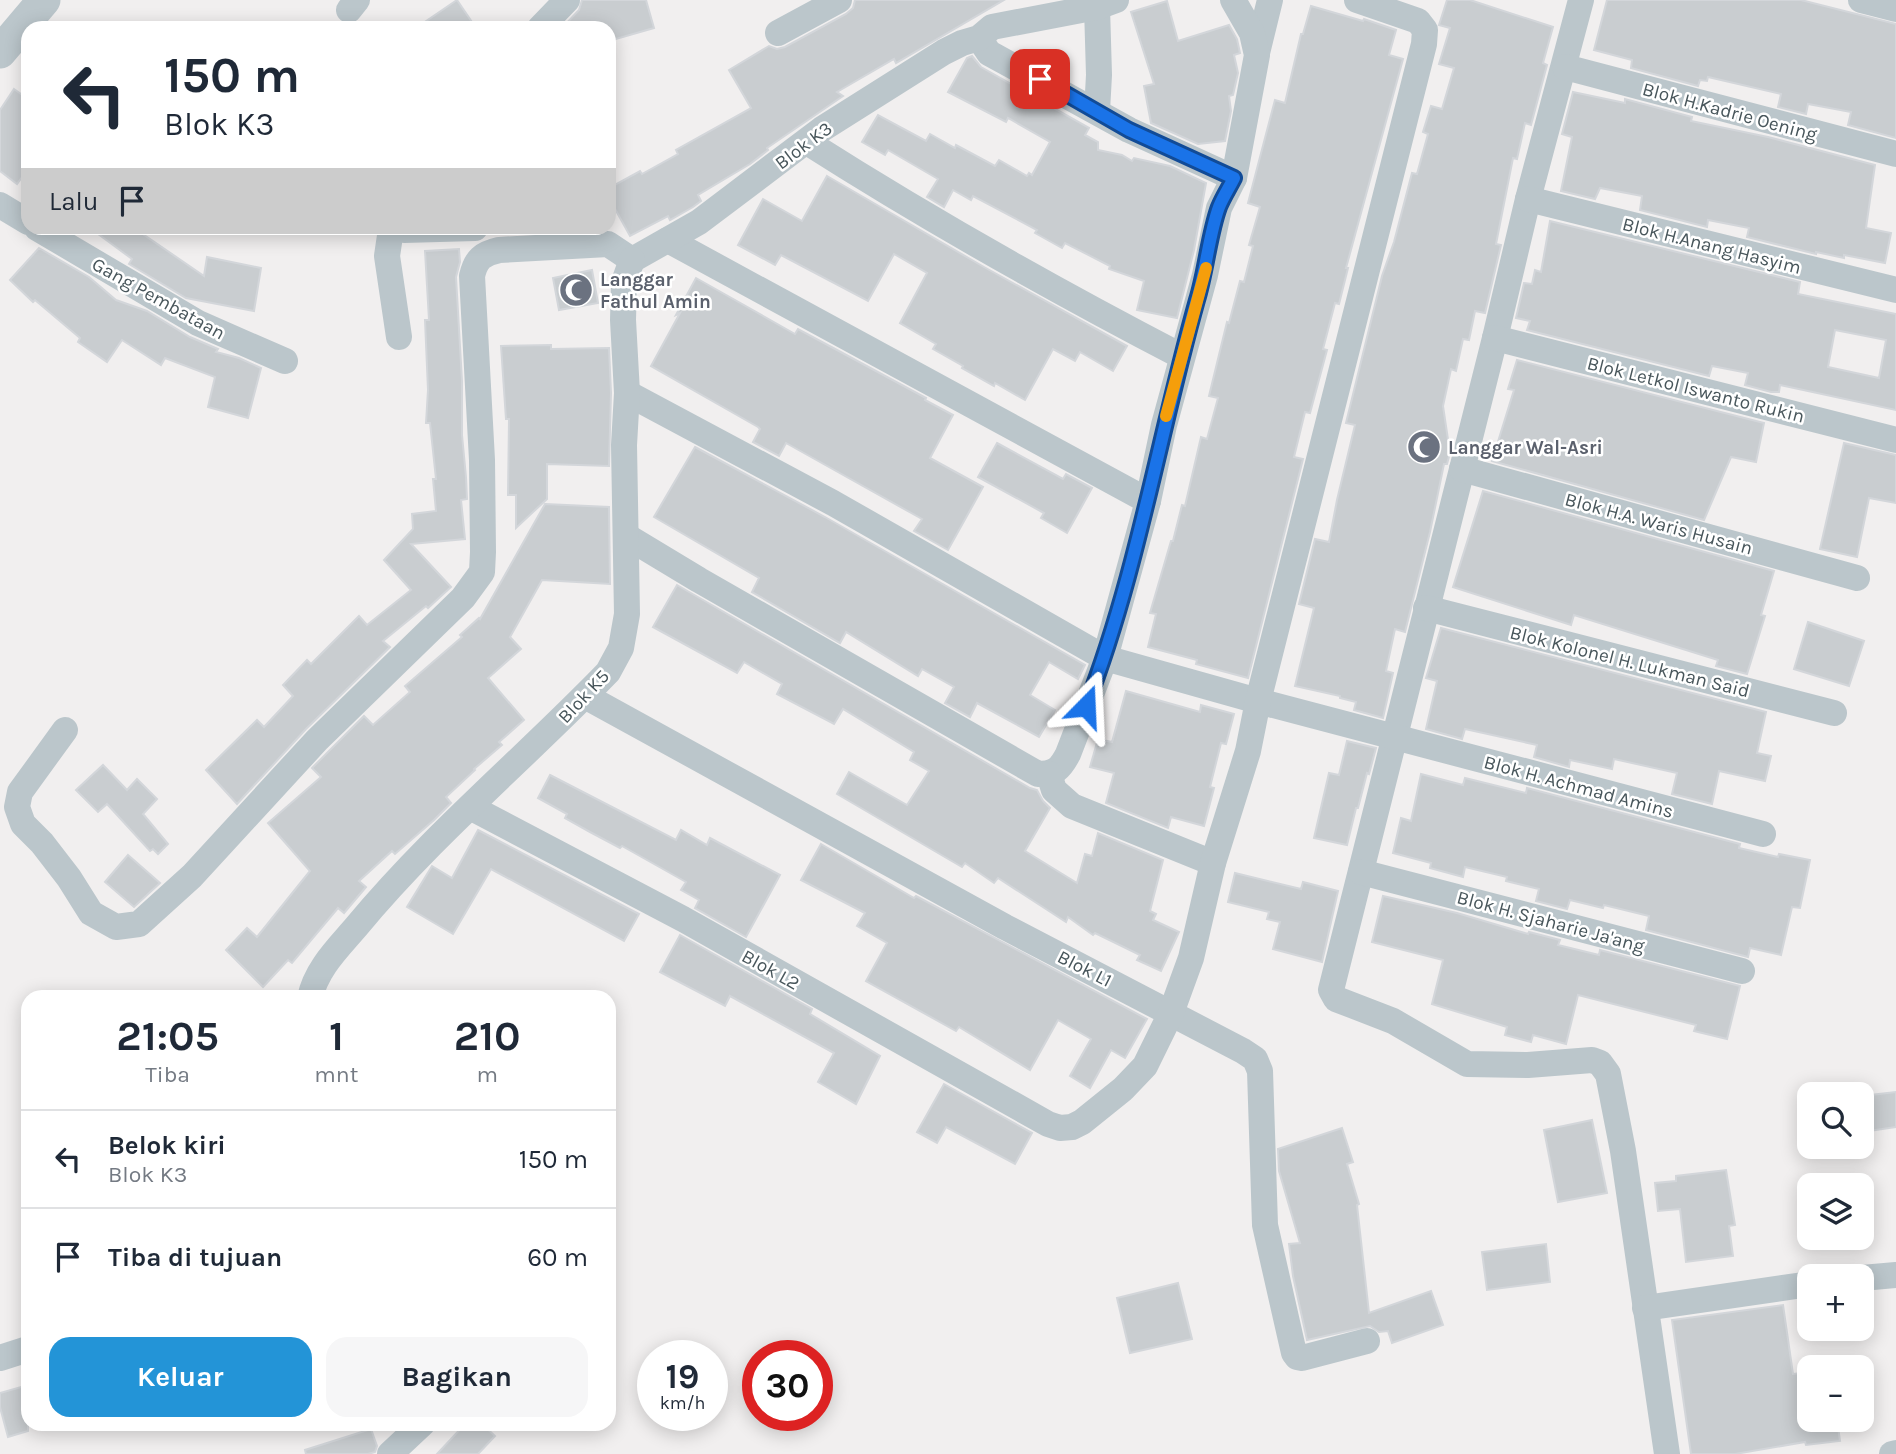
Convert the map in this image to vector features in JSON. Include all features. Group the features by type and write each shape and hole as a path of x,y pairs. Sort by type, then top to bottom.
{"street":[{"path":"26,21 44,0"},
{"path":"547,21 567,0"},
{"path":"778,33 839,0"},
{"path":"1233,0 1252,33 1256,55"},
{"path":"626,536 1038,774 1049,774 1060,768 1068,754 1105,658 1148,501 1181,356 1205,275 1219,208 1234,178 1256,55 1270,0"},
{"path":"1171,1013 1191,958 1213,863 1248,751 1258,701 1424,44 1424,30 1418,20 1357,0"},
{"path":"1581,0 1528,199 1331,990 1336,999 1393,1021 1467,1064 1528,1065 1592,1060 1600,1063 1608,1074 1623,1151 1667,1454"},
{"path":"1861,0 1896,9"},
{"name":"Blok K3","path":"632,260 699,222 822,130 944,52 979,38 992,27 1106,3 1097,111"},
{"path":"0,52 21,27"},
{"path":"979,38 989,53 1174,152 1234,178"},
{"name":"Blok H.Kadrie Oening","path":"1565,67 1896,154"},
{"path":"807,142 879,188 1105,317 1181,356"},
{"name":"Blok H.Anang Hasyim","path":"1528,199 1896,290"},
{"path":"0,205 21,218"},
{"name":"Gang Pembataan","path":"49,235 198,323 285,361"},
{"path":"390,235 387,256 399,337"},
{"path":"65,730 20,792 18,807 23,824 42,843 69,878 91,913 116,928 139,924 192,876 317,740 463,598 482,572 482,460 472,276 476,261 485,253 499,250 600,236 632,260"},
{"path":"668,240 1148,501"},
{"name":"Blok K5","path":"312,990 323,967 367,912 419,857 608,673 621,648 627,614 624,282 632,260"},
{"name":"Blok Letkol Iswanto Rukin","path":"1495,338 1896,440"},
{"name":"Blok H. Achmad Amins","path":"627,393 834,503 1105,658 1762,834"},
{"name":"Blok H.A. Waris Husain","path":"1462,469 1857,578"},
{"name":"Blok Kolonel H. Lukman Said","path":"1426,608 1834,713"},
{"name":"Blok L1","path":"585,696 1005,927 1255,1059 1260,1071 1265,1225 1294,1353 1302,1358 1367,1342"},
{"path":"1049,774 1054,790 1072,806 1213,863"},
{"name":"Blok L2","path":"470,807 671,913 1048,1124 1060,1128 1072,1127 1123,1089 1145,1066 1171,1013"},
{"name":"Blok H. Sjaharie Ja'ang","path":"1361,872 1742,971"},
{"path":"1874,1277 1896,1275"},
{"path":"1645,1308 1797,1286"},
{"path":"0,1358 21,1351"},
{"path":"390,1454 415,1431"}],"building":[{"path":"457,0 471,21 426,21"},
{"path":"582,0 646,0 654,28 616,39 616,21 569,21 579,10"},
{"path":"855,0 1004,0 896,63 894,59 837,92 843,96 767,148 768,150 750,164 698,195 701,201 693,207 670,220 668,216 630,236 616,211 616,184 640,171 642,174 678,154 676,150 751,108 729,70 769,46 777,49 785,47 853,8"},
{"path":"1447,0 1470,0 1553,27 1543,63 1547,65 1531,125 1525,123 1517,159 1513,158 1496,244 1501,245 1485,313 1475,311 1469,340 1463,339 1456,371 1451,369 1443,406 1450,453 1447,464 1444,464 1405,632 1395,629 1386,671 1393,673 1383,718 1354,710 1356,702 1340,696 1295,686 1314,608 1299,604 1315,539 1329,542 1355,425 1346,423 1382,276 1412,173 1417,174 1428,134 1423,132 1431,106 1442,109 1454,68 1439,64 1450,28 1439,25"},
{"path":"1607,0 1801,0 1896,24 1896,138 1848,125 1851,112 1808,104 1806,114 1778,107 1781,94 1708,77 1707,81 1700,80 1698,86 1631,68 1632,60 1594,50"},
{"path":"1167,1 1178,41 1229,25 1237,39 1240,53 1234,55 1238,73 1233,95 1229,96 1231,111 1225,141 1198,144 1151,123 1144,86 1154,84 1131,12"},
{"path":"1311,6 1396,30 1389,55 1403,59 1346,268 1339,304 1335,303 1323,349 1327,350 1310,413 1305,412 1294,457 1303,459 1248,678 1148,647 1156,614 1150,613 1182,505 1185,506 1201,437 1207,439 1218,398 1209,396 1227,322 1229,323 1240,281 1244,282 1253,246 1249,245 1260,207 1248,203 1275,100 1285,103 1301,34"},
{"path":"972,56 981,67 1089,128 1085,135 1098,142 1098,150 1122,155 1132,161 1134,158 1170,166 1206,183 1194,250 1177,318 1137,310 1144,281 1109,269 1110,266 1065,243 1062,248 1035,233 1037,230 973,196 971,200 953,190 944,207 927,197 938,179 888,150 885,155 862,142 878,115 926,141 930,134 995,166 999,160 1027,176 1029,173 1032,175 1050,142 1008,118 1006,122 948,92 967,58"},
{"path":"14,89 21,94 21,179 17,184 0,171 0,110"},
{"path":"1573,92 1625,103 1625,99 1692,117 1691,121 1768,137 1875,165 1866,228 1891,233 1885,263 1844,255 1844,258 1816,254 1747,237 1749,228 1708,220 1707,227 1640,210 1642,196 1600,188 1595,199 1561,191 1572,137 1562,134"},
{"path":"827,176 1127,346 1113,371 1080,352 1075,361 1053,349 1025,400 962,368 963,366 933,349 936,344 900,323 927,273 894,254 868,301 781,255 775,265 738,245 763,199 802,221"},
{"path":"1550,221 1800,282 1798,294 1896,314 1896,410 1780,385 1779,392 1771,392 1745,385 1748,373 1712,366 1709,376 1527,330 1530,321 1516,318 1524,283 1532,284 1535,270 1541,272","holes":["1835,330 1886,340 1879,378 1828,367"]},
{"path":"99,235 144,235 204,276 207,257 261,268 254,311 186,298 129,264 132,259"},
{"path":"39,248 89,277 116,300 147,311 190,337 218,349 216,352 261,368 248,418 208,407 215,377 165,358 161,365 122,340 107,362 78,342 80,338 35,300 33,302 10,280"},
{"path":"459,249 460,262 456,277 467,499 461,500 465,539 411,544 451,587 428,608 426,606 383,641 390,647 306,729 237,804 206,770 257,720 264,727 293,696 283,685 307,660 311,664 359,616 367,625 411,590 384,560 413,529 412,514 436,511 433,479 436,479 430,423 426,423 428,390 425,320 429,320 425,251"},
{"name":"Langgar Fathul Amin","path":"592,270 598,303 559,310 553,278"},
{"path":"696,278 795,334 798,329 953,415 930,458 983,487 948,550 914,531 922,519 786,443 779,456 753,442 760,429 758,427 651,366"},
{"path":"551,345 551,349 609,348 609,466 547,464 547,499 516,528 516,495 508,495 509,419 506,419 501,346"},
{"path":"1517,360 1764,423 1756,462 1731,457 1704,520 1492,461 1514,390 1508,389"},
{"path":"997,443 1063,479 1066,474 1092,488 1067,533 1041,518 1044,513 978,477"},
{"path":"1844,443 1896,455 1896,503 1869,498 1857,557 1820,549"},
{"path":"695,447 825,517 1085,665 1078,679 1049,662 1030,695 1055,710 1039,737 977,703 970,717 945,703 954,687 922,669 918,676 846,632 840,643 752,592 759,578 654,517"},
{"path":"1483,491 1774,571 1761,615 1765,616 1747,674 1716,666 1718,660 1574,615 1571,625 1453,587"},
{"path":"545,504 609,507 610,584 542,580 510,637 521,649 488,678 524,720 499,742 502,745 446,797 451,803 434,820 395,854 392,851 359,881 366,887 344,913 338,908 292,963 288,960 263,987 226,950 247,928 257,937 310,871 268,823 321,777 312,768 364,716 373,725 410,692 405,686 480,619"},
{"path":"677,585 1037,790 1050,808 1025,851 1077,883 1085,854 1092,856 1098,833 1163,860 1150,911 1156,914 1153,920 1179,932 1161,971 1137,960 1140,955 1095,933 1093,935 1068,917 1066,922 998,878 994,883 965,863 962,867 837,794 849,772 907,805 929,771 910,760 914,752 843,709 834,724 777,694 782,684 744,662 737,673 653,627"},
{"path":"1808,622 1864,641 1849,686 1794,669"},
{"path":"1441,628 1766,712 1757,753 1771,756 1765,781 1719,771 1712,804 1672,794 1677,773 1614,759 1612,769 1570,760 1569,767 1534,757 1537,745 1465,729 1462,739 1426,729 1437,681 1426,678"},
{"path":"1126,691 1200,712 1201,705 1234,714 1226,744 1221,743 1210,787 1214,788 1204,826 1171,817 1168,828 1106,803 1114,773 1090,767 1098,739 1112,742"},
{"path":"1347,741 1376,748 1347,845 1314,838 1329,773 1339,775"},
{"path":"103,765 127,790 137,779 157,799 143,814 168,844 158,854 153,849 150,851 107,804 98,812 76,790"},
{"path":"1421,774 1463,785 1465,778 1526,793 1527,788 1740,844 1739,848 1778,857 1779,854 1810,860 1800,908 1792,907 1781,955 1750,948 1748,957 1646,930 1649,916 1570,900 1567,909 1536,901 1539,889 1506,881 1507,877 1465,867 1463,877 1430,868 1431,863 1393,853 1401,818 1411,821"},
{"path":"550,775 676,840 681,830 707,845 710,838 780,875 746,937 695,908 699,900 681,890 686,882 565,818 567,814 538,798"},
{"path":"478,830 639,914 624,941 491,869 453,934 407,907 432,866 452,878"},
{"path":"821,844 914,898 916,896 1147,1019 1125,1058 1111,1050 1090,1088 1070,1076 1091,1039 1058,1020 1030,1070 959,1027 956,1031 866,981 887,943 857,926 865,913 801,880"},
{"path":"128,855 160,883 134,907 105,882"},
{"path":"1235,873 1301,889 1303,882 1338,891 1322,962 1273,949 1280,922 1267,919 1269,912 1228,902"},
{"path":"1383,896 1560,940 1558,945 1599,955 1600,950 1740,986 1727,1039 1694,1031 1696,1025 1578,995 1566,1044 1533,1035 1531,1042 1505,1035 1507,1027 1432,1004 1443,960 1372,942"},
{"path":"680,935 812,1009 810,1014 880,1056 856,1104 818,1082 834,1053 730,996 725,1006 660,972"},
{"path":"944,1084 1032,1133 1015,1164 946,1127 937,1143 917,1132"},
{"path":"1896,1092 1896,1127 1874,1130 1874,1095"},
{"path":"1592,1120 1607,1193 1558,1202 1544,1130"},
{"path":"1342,1128 1353,1162 1347,1164 1359,1204 1369,1313 1431,1291 1443,1325 1392,1343 1388,1331 1379,1332 1370,1326 1307,1340 1289,1244 1300,1243 1279,1171 1278,1149"},
{"path":"1726,1170 1735,1225 1729,1226 1733,1256 1686,1262 1680,1209 1658,1211 1655,1183 1676,1181 1676,1176"},
{"path":"1546,1244 1550,1282 1487,1290 1482,1252"},
{"path":"1178,1283 1192,1339 1130,1353 1117,1298"},
{"path":"1783,1305 1793,1374 1797,1374 1797,1432 1839,1432 1840,1441 1806,1445 1805,1442 1735,1454 1691,1454 1672,1320"},
{"path":"21,1387 21,1431 28,1431 8,1437 0,1407 0,1393"},
{"path":"365,1431 372,1431 377,1446 375,1452 368,1454 306,1454 305,1450"},
{"path":"458,1431 490,1431 495,1436 478,1454 437,1454"}],"slow traffic":[{"path":"1166,416 1206,268"}],"place":[{"name":"Langgar Fathul Amin","path":"576,290"},
{"name":"Langgar Wal-Asri","path":"1424,447"}],"route":[{"path":"1040,79 1129,130 1234,178 1219,208 1205,275 1181,356 1135,550 1105,658 1086,706"}]}
